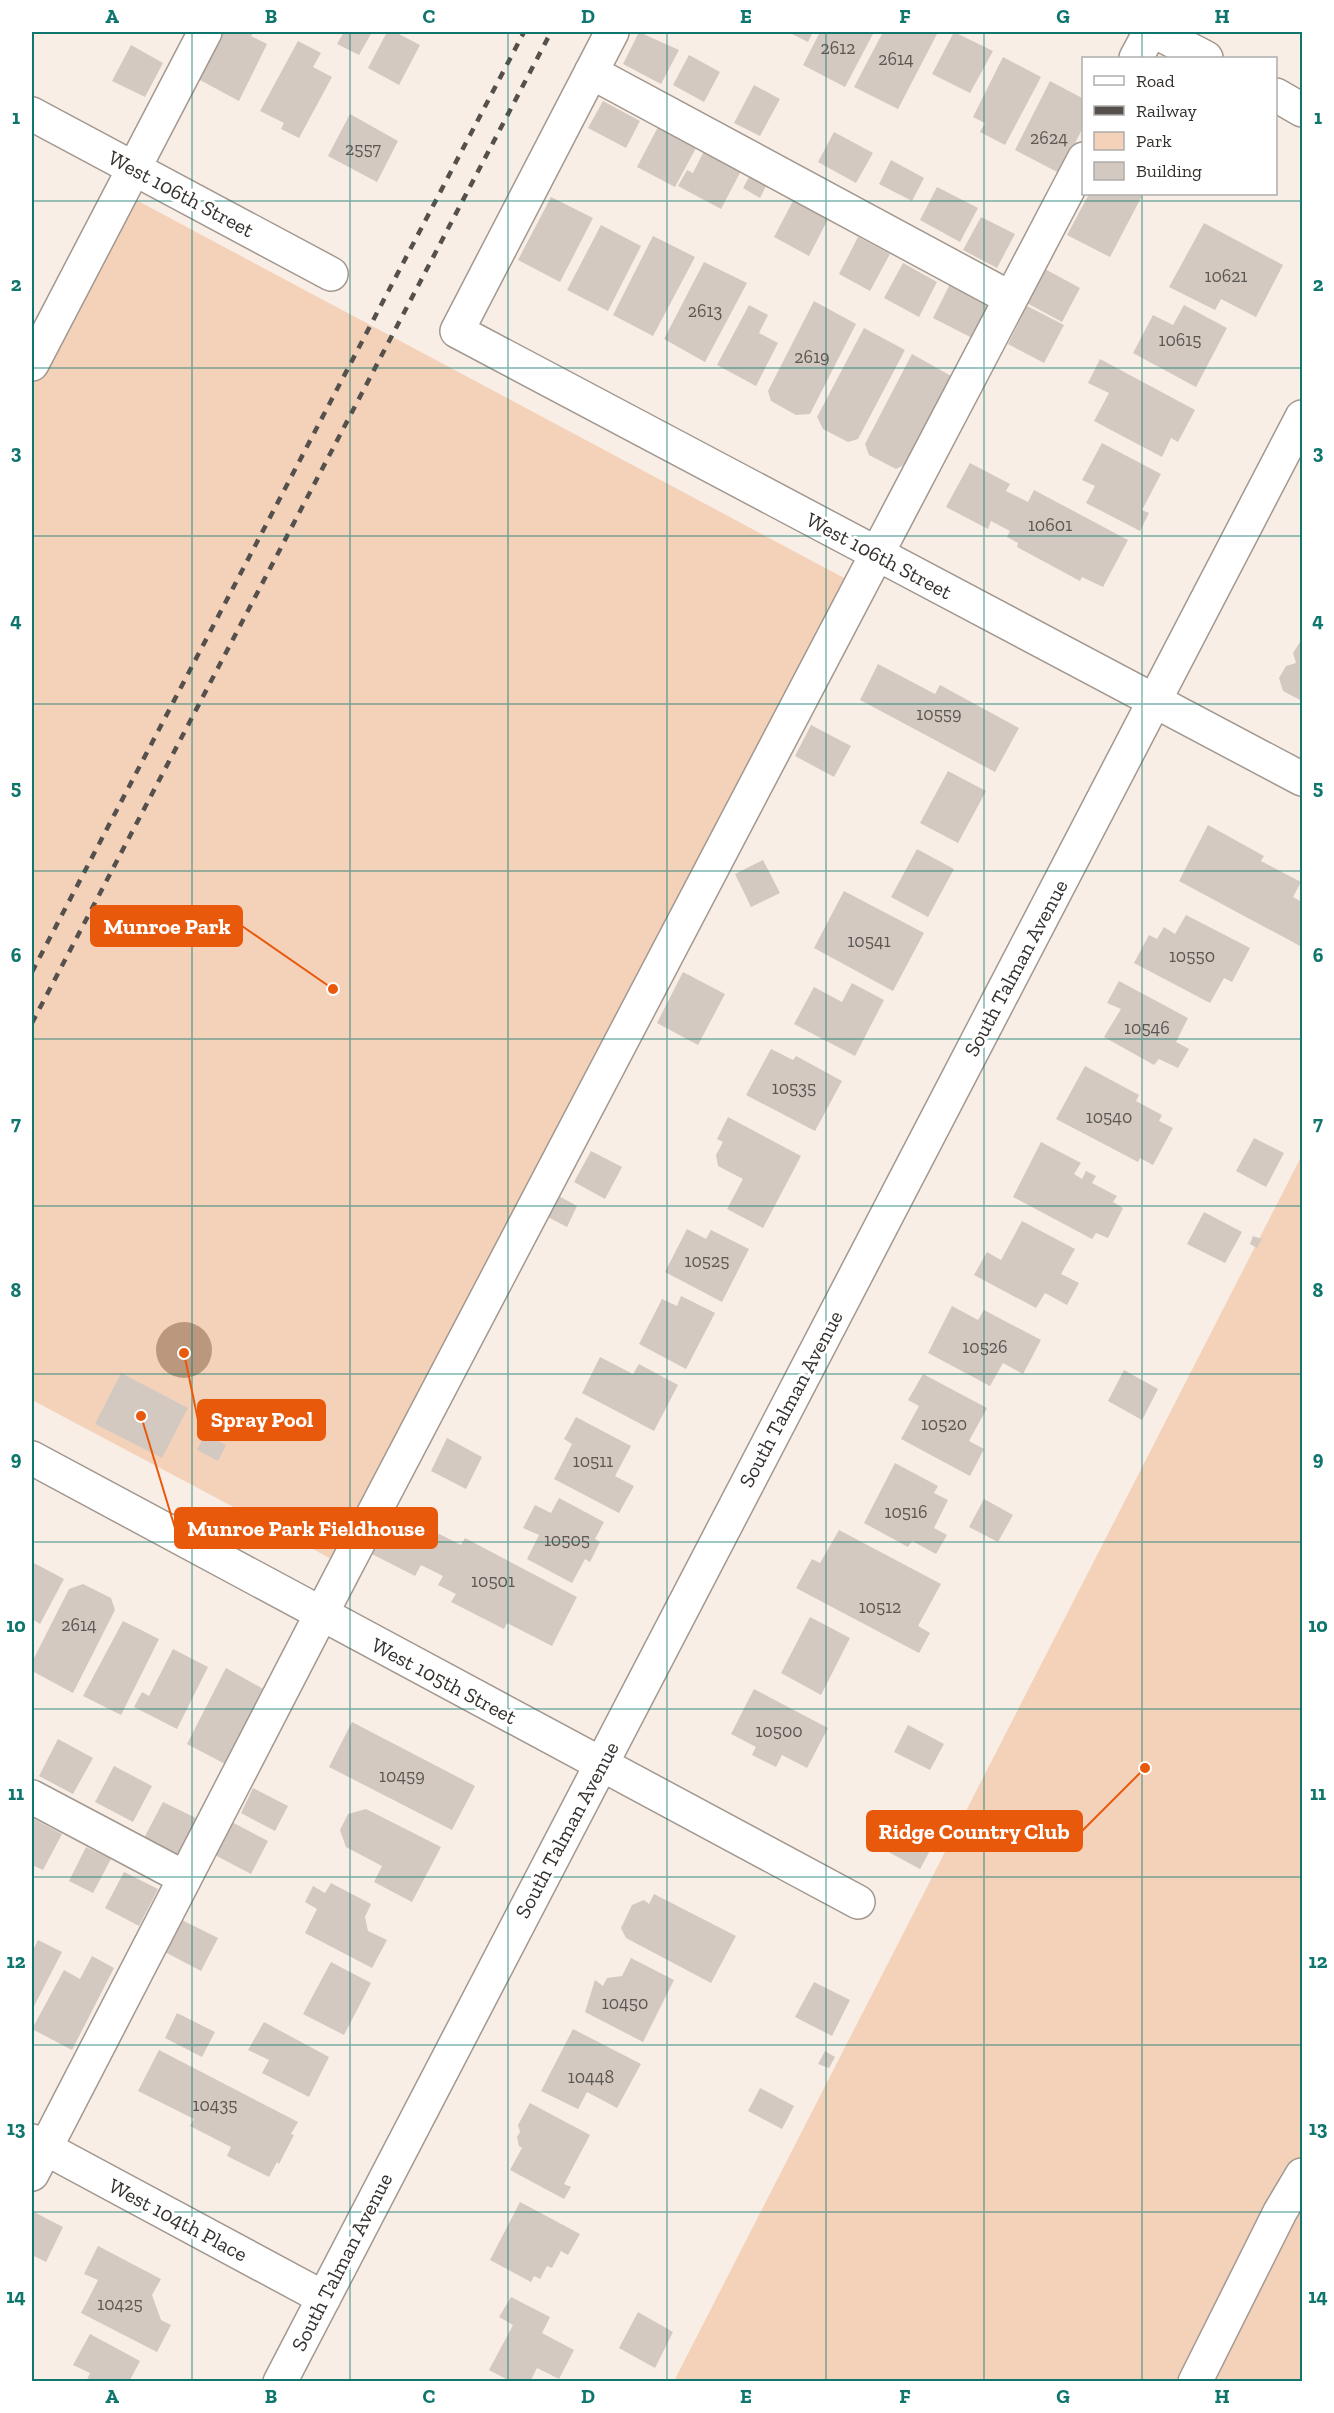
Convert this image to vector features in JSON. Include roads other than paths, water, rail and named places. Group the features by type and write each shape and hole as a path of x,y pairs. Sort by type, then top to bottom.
{"street":[{"path":"32,364 205,32"},
{"path":"612,32 591,72 1010,298"},
{"path":"1137,57 1150,32"},
{"path":"1156,32 1204,57"},
{"name":"West 106th Street","path":"591,72 457,331 1302,779"},
{"path":"1277,96 1302,110"},
{"name":"West 106th Street","path":"32,114 331,274"},
{"path":"36,2154 185,1878 1082,161"},
{"name":"South Talman Avenue","path":"280,2382 1302,417"},
{"name":"West 105th Street","path":"32,1458 858,1902"},
{"path":"32,1797 185,1878"},
{"name":"West 104th Place","path":"36,2154 324,2298"},
{"path":"1196,2382 1280,2212 1302,2175"}],"railway":[{"path":"32,972 524,32"},
{"path":"32,1023 551,32"}],"place":[{"name":"Munroe Park","path":"333,989"},
{"name":"Spray Pool","path":"184,1353"},
{"name":"Munroe Park Fieldhouse","path":"141,1416"},
{"name":"Ridge Country Club","path":"1145,1768"}]}
